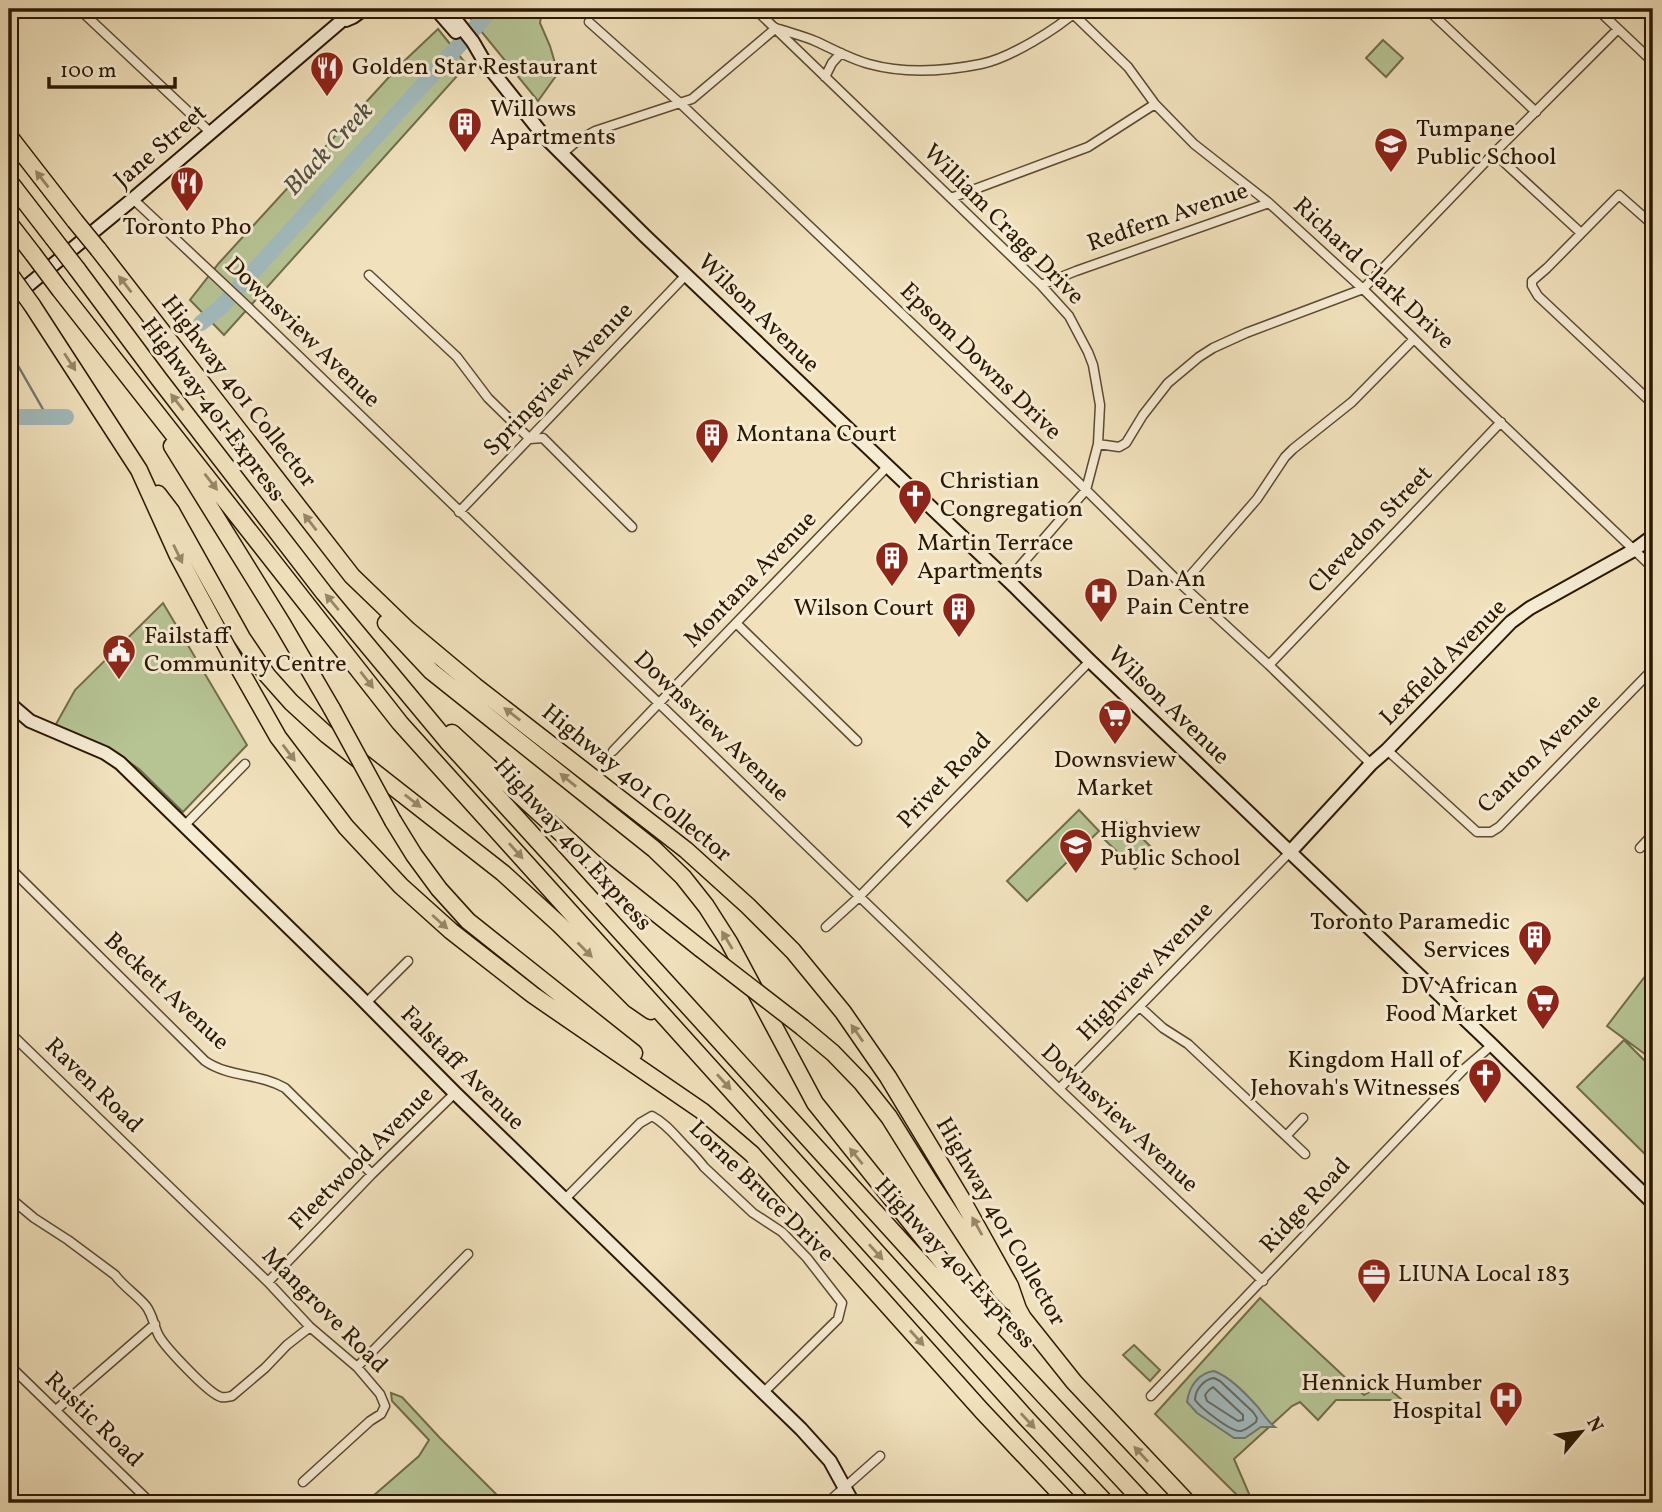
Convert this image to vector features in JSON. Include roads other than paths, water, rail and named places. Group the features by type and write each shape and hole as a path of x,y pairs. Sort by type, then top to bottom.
{"highway":[{"name":"Highway 401 Collector","path":"9,136 352,576 408,630 466,678 686,850 793,951 843,1012 888,1077 1010,1286 1018,1309 1074,1382 1188,1503"},
{"name":"Highway 401 Express","path":"9,181 324,593 447,741 1144,1503"},
{"name":"Highway 401 Express","path":"9,223 400,723 1017,1409 1106,1503"},
{"path":"10,275 139,470 171,511 242,638 267,675 291,702 327,735 503,873 635,999 679,1031"},
{"path":"153,410 188,472 284,625 393,821 439,889 468,921 496,945 606,1029 752,1154 973,1401 1069,1503"},
{"path":"139,470 178,556 278,737 346,827 401,886 451,931 533,995 702,1111"},
{"path":"352,576 364,599 431,671 654,849 683,877 729,942 815,1103 976,1304 1016,1366"},
{"path":"406,692 597,866 834,1053 889,1117 993,1280 1018,1309"}],"main road":[{"name":"Jane Street","path":"9,301 134,199 339,23 351,9"},
{"name":"Jane Street","path":"339,23 364,9"},
{"name":"Wilson Avenue","path":"444,12 466,44 481,57 543,135 562,154 1492,1045 1653,1203"},
{"name":"Lexfield Avenue","path":"1290,852 1371,764 1511,622 1552,594 1634,550 1653,536"},
{"name":"Falstaff Avenue","path":"9,703 30,721 105,752 186,825 455,1093 801,1429 830,1461 853,1503"}],"street":[{"path":"79,9 210,132"},
{"name":"William Cragg Drive","path":"755,9 1041,285 1069,316 1088,352 1100,405 1098,444 1086,490 1008,580"},
{"path":"1427,9 1536,112"},
{"path":"1597,9 1653,62"},
{"path":"562,154 595,131 692,100 776,28 812,40 860,62 911,70 947,70 982,64 1011,52 1037,39 1073,10"},
{"name":"Richard Clark Drive","path":"1073,10 1128,68 1155,104 1194,145 1269,203 1363,289 1653,568"},
{"name":"Epsom Downs Drive","path":"589,22 681,104 1371,764"},
{"path":"1098,444 1119,447 1126,443 1143,415 1168,383 1213,348 1363,289 1618,29"},
{"path":"825,77 841,53"},
{"path":"951,198 1088,146 1155,104"},
{"path":"1494,153 1581,233"},
{"path":"1653,225 1619,195 1532,281 1538,296 1653,404"},
{"name":"Downsview Avenue","path":"134,199 1059,1089 1263,1281"},
{"name":"Redfern Avenue","path":"1041,285 1269,203"},
{"path":"369,275 457,357 488,398 530,439 543,439 632,527"},
{"name":"Springview Avenue","path":"459,512 686,275"},
{"path":"1182,585 1257,499 1285,457 1352,402 1414,339"},
{"name":"Clevedon Street","path":"1269,665 1501,422"},
{"name":"Montana Avenue","path":"613,751 887,467"},
{"path":"736,623 857,741"},
{"name":"Privet Road","path":"826,927 859,897 1090,661"},
{"name":"Canton Avenue","path":"1387,750 1476,832 1490,832 1499,827 1653,669"},
{"path":"186,825 245,764"},
{"path":"1640,848 1653,834"},
{"name":"Highview Avenue","path":"1059,1089 1290,852"},
{"name":"Beckett Avenue","path":"9,867 205,1061 219,1070 272,1080 285,1088 372,1174"},
{"path":"366,1003 408,961"},
{"path":"1140,1007 1163,1028 1188,1044 1305,1154"},
{"name":"Raven Road","path":"9,1032 149,1168"},
{"name":"Ridge Road","path":"1152,1396 1463,1070 1492,1045"},
{"name":"Fleetwood Avenue","path":"268,1282 455,1093"},
{"name":"Lorne Bruce Drive","path":"565,1199 640,1123 652,1116 662,1121 704,1167 753,1213 782,1232 807,1258 842,1303 838,1319 763,1393"},
{"path":"1286,1136 1303,1118"},
{"name":"Mangrove Road","path":"149,1168 268,1282 310,1327 357,1367 375,1387 385,1406 381,1414 303,1482"},
{"path":"9,1197 115,1275 146,1307 157,1333 175,1356 220,1397 232,1396 310,1327"},
{"path":"357,1367 468,1254"},
{"path":"56,1410 155,1324"},
{"name":"Rustic Road","path":"9,1364 151,1503"},
{"path":"827,1503 880,1455"}],"water":[{"path":"1214,1371 1237,1386 1275,1427 1261,1427 1245,1438 1234,1438 1197,1413 1187,1402 1190,1391 1199,1378"}],"waterway":[{"name":"Black Creek","path":"201,323 221,307 492,9"},
{"path":"9,350 48,418"},
{"name":"Black Creek","path":"9,414 18,417 66,417"}],"place":[{"name":"Golden Star Restaurant","path":"327,98"},
{"name":"Willows Apartments","path":"465,154"},
{"name":"Tumpane Public School","path":"1391,174"},
{"name":"Toronto Pho","path":"187,213"},
{"name":"Montana Court","path":"712,465"},
{"name":"Christian Congregation","path":"915,526"},
{"name":"Martin Terrace Apartments","path":"892,588"},
{"name":"Dan An Pain Centre","path":"1101,624"},
{"name":"Wilson Court","path":"959,639"},
{"name":"Failstaff Community Centre","path":"119,681"},
{"name":"Downsview Market","path":"1115,746"},
{"name":"Highview Public School","path":"1076,875"},
{"name":"Toronto Paramedic Services","path":"1535,967"},
{"name":"DV African Food Market","path":"1543,1031"},
{"name":"Kingdom Hall of Jehovah's Witnesses","path":"1485,1105"},
{"name":"LIUNA Local 183","path":"1374,1305"},
{"name":"Hennick Humber Hospital","path":"1506,1428"}]}
